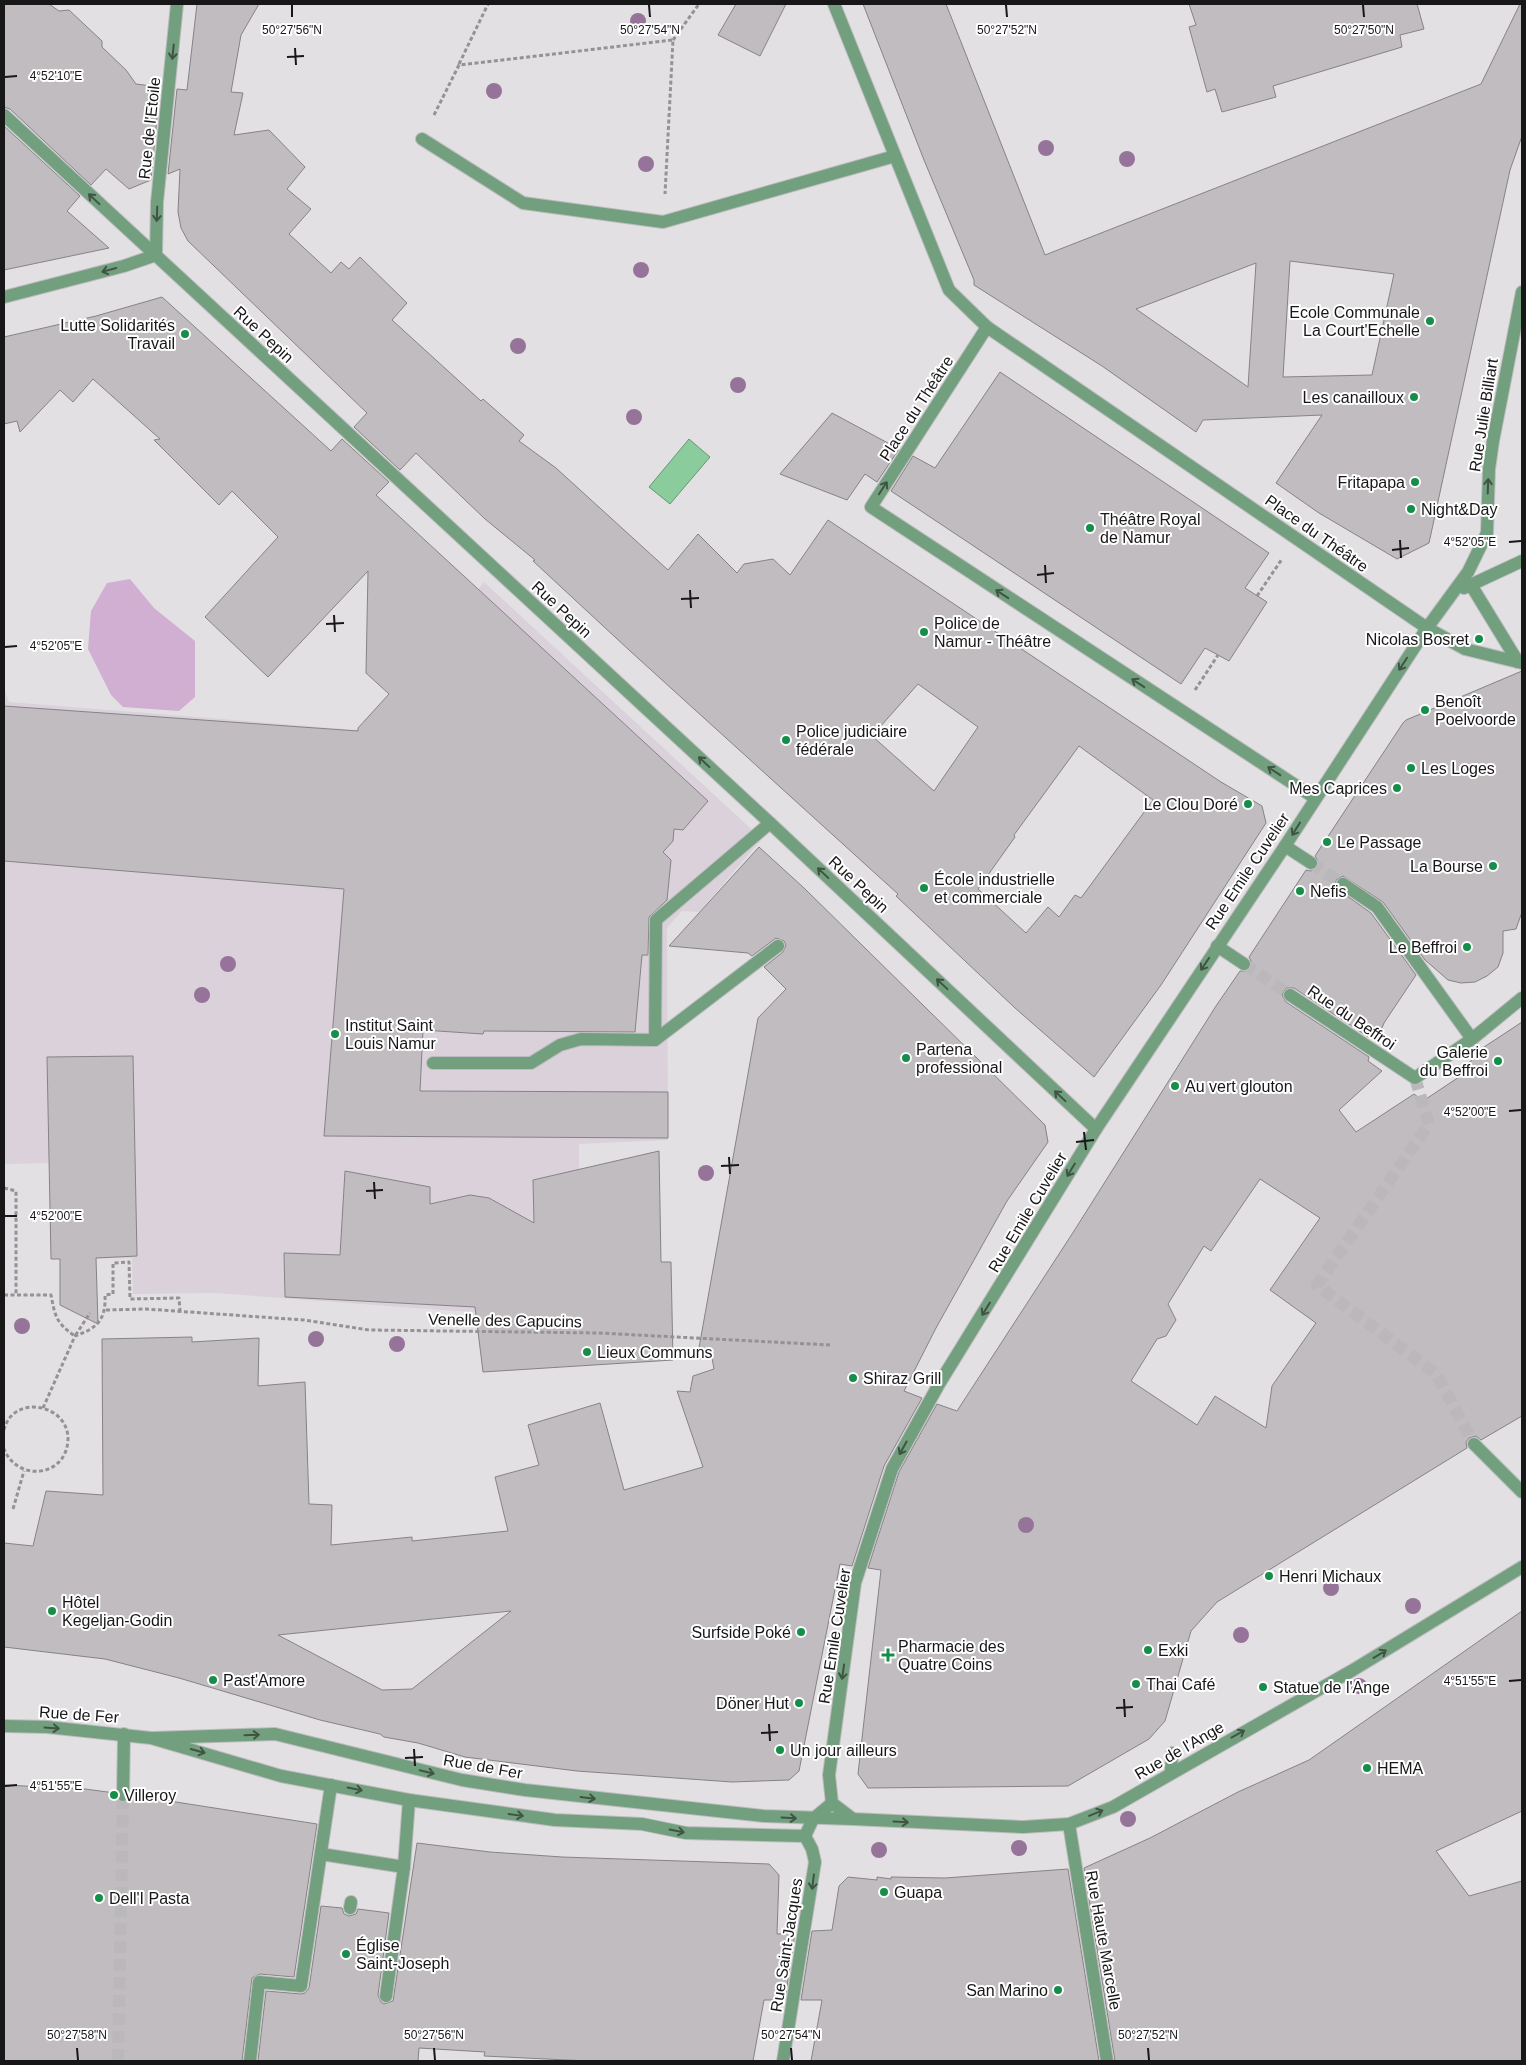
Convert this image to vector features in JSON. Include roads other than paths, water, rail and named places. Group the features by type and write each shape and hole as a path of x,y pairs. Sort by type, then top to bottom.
{"street":[{"name":"Rue de l'Etoile","path":"156,255 157,202 178,4"},
{"path":"834,4 949,290 987,327"},
{"name":"Rue Pepin","path":"4,115 770,823 1096,1128"},
{"path":"422,139 523,203 663,222 895,156"},
{"path":"4,297 124,266 156,255"},
{"name":"Rue Julie Billiart","path":"1450,594 1468,572 1487,533 1489,469 1493,441 1522,292"},
{"name":"Place du Théâtre","path":"1315,798 871,507 987,327 1427,628 1465,649 1520,662"},
{"path":"1450,594 1522,562"},
{"path":"1471,585 1520,662"},
{"name":"Rue Emile Cuvelier","path":"832,1802 829,1775 855,1583 892,1468 939,1384 1096,1128 1285,846 1450,594"},
{"path":"656,1040 656,920 770,823"},
{"path":"1285,846 1311,863"},
{"path":"1343,884 1377,907 1472,1040"},
{"path":"434,1063 531,1063 560,1045 581,1039 656,1040 778,946"},
{"path":"1217,946 1244,964"},
{"name":"Rue du Beffroi","path":"1290,995 1414,1078 1472,1040 1522,998"},
{"path":"1474,1444 1522,1492"},
{"name":"Rue de l'Ange","path":"813,1819 1023,1827 1069,1824 1113,1807 1171,1772 1353,1670 1522,1567"},
{"name":"Rue de Fer","path":"4,1726 47,1727 151,1738 282,1776 409,1800 555,1820 642,1824 686,1833 805,1836"},
{"path":"123,1795 124,1734"},
{"name":"Rue de Fer","path":"151,1738 275,1734 453,1778 525,1790 764,1816 813,1819"},
{"path":"1171,1772 1172,1753"},
{"path":"250,2061 259,1982 301,1986 331,1785"},
{"path":"386,1996 404,1867 409,1800"},
{"path":"805,1836 813,1819 832,1802 853,1820"},
{"name":"Rue Haute Marcelle","path":"1069,1824 1107,2061"},
{"name":"Rue Saint-Jacques","path":"784,2061 815,1862 812,1849 805,1836"},
{"path":"321,1854 404,1867"}],"tunnel":[{"path":"1311,863 1343,884"},
{"path":"1244,964 1290,995"},
{"path":"1415,1078 1429,1124 1317,1285 1436,1374 1474,1444"},
{"path":"118,2061 123,1795"}],"place":[{"name":"Ecole Communale La Court'Echelle","path":"1430,321"},
{"name":"Lutte Solidarités Travail","path":"185,334"},
{"name":"Les canailloux","path":"1414,397"},
{"name":"Fritapapa","path":"1415,482"},
{"name":"Night&Day","path":"1411,509"},
{"name":"Théâtre Royal de Namur","path":"1090,528"},
{"name":"Police de Namur - Théâtre","path":"924,632"},
{"name":"Nicolas Bosret","path":"1479,639"},
{"name":"Benoît Poelvoorde","path":"1425,710"},
{"name":"Police judiciaire fédérale","path":"786,740"},
{"name":"Les Loges","path":"1411,768"},
{"name":"Mes Caprices","path":"1397,788"},
{"name":"Le Clou Doré","path":"1248,804"},
{"name":"Le Passage","path":"1327,842"},
{"name":"La Bourse","path":"1493,866"},
{"name":"École industrielle et commerciale","path":"924,888"},
{"name":"Nefis","path":"1300,891"},
{"name":"Le Beffroi","path":"1467,947"},
{"name":"Institut Saint Louis Namur","path":"335,1034"},
{"name":"Partena professional","path":"906,1058"},
{"name":"Galerie du Beffroi","path":"1498,1061"},
{"name":"Au vert glouton","path":"1175,1086"},
{"name":"Lieux Communs","path":"587,1352"},
{"name":"Shiraz Grill","path":"853,1378"},
{"name":"Henri Michaux","path":"1269,1576"},
{"name":"Hôtel Kegeljan-Godin","path":"52,1611"},
{"name":"Surfside Poké","path":"801,1632"},
{"name":"Exki","path":"1148,1650"},
{"name":"Pharmacie des Quatre Coins","path":"888,1655"},
{"name":"Past'Amore","path":"213,1680"},
{"name":"Thai Café","path":"1136,1684"},
{"name":"Statue de l'Ange","path":"1263,1687"},
{"name":"Döner Hut","path":"799,1703"},
{"name":"Un jour ailleurs","path":"780,1750"},
{"name":"HEMA","path":"1367,1768"},
{"name":"Villeroy","path":"114,1795"},
{"name":"Guapa","path":"884,1892"},
{"name":"Dell'I Pasta","path":"99,1898"},
{"name":"Église Saint-Joseph","path":"346,1954"},
{"name":"San Marino","path":"1058,1990"}]}
